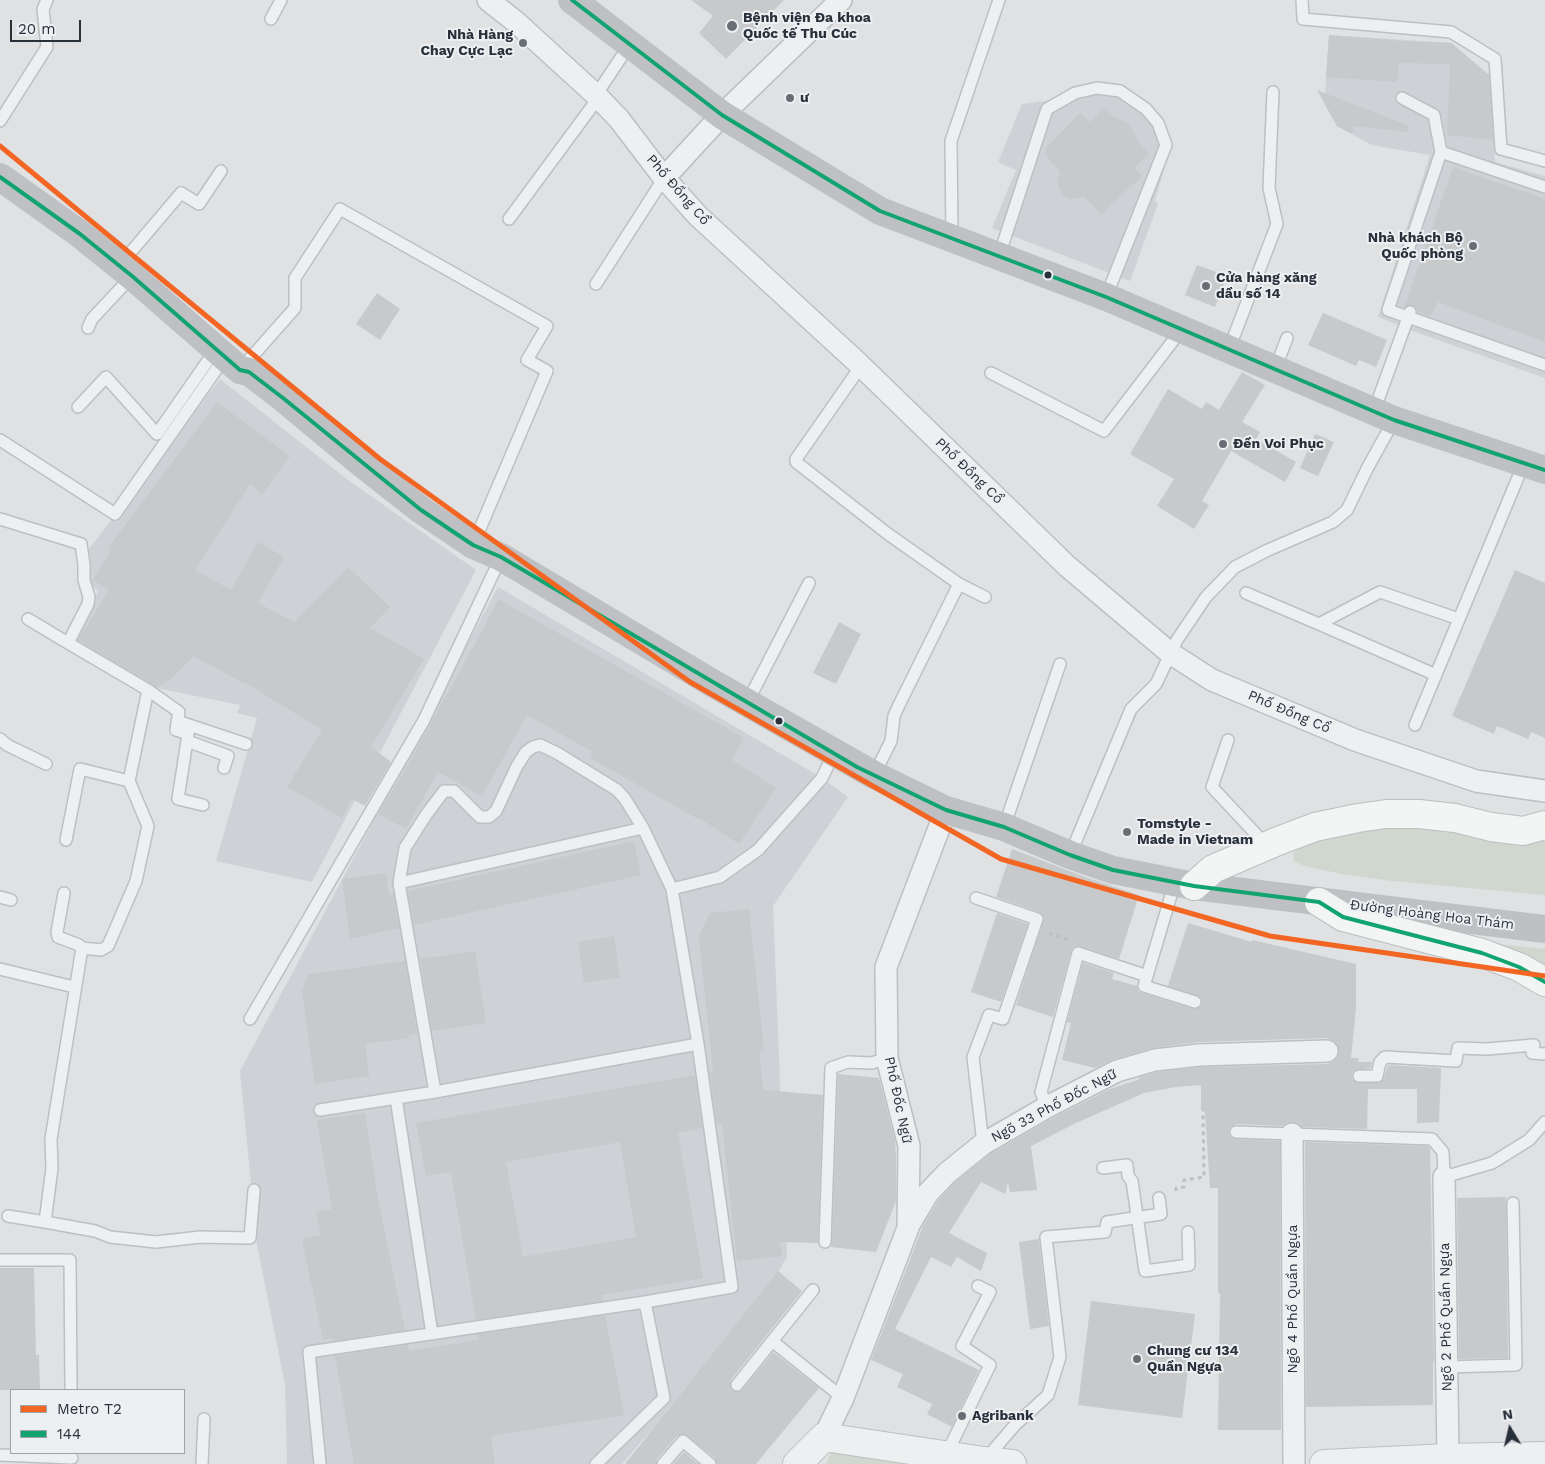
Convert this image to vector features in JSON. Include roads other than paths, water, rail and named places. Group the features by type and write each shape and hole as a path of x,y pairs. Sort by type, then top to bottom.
{"main road":[{"path":"572,0 722,115 880,211 1106,297 1384,416 1535,467"},
{"name":"Đường Hoàng Hoa Thám","path":"0,177 80,234 126,271 227,359 256,377 406,498 473,545 501,557 834,753 946,810 1004,827 1070,855 1113,870 1185,884 1319,902 1545,928"},
{"path":"1185,884 1213,869 1315,827 1386,814 1455,818 1491,827 1523,832 1545,825"},
{"path":"1319,902 1343,916 1482,953 1519,966 1545,982"}],"street":[{"name":"Phố Đồng Cổ","path":"488,0 516,22 598,96 620,119 664,178 698,216 861,366 1067,566 1170,653 1212,680 1355,740 1476,781 1545,791"},
{"path":"664,178 722,115 841,0"},
{"name":"Phố Đốc Ngữ","path":"797,1464 824,1438 843,1398 908,1228 909,1146 887,1058 886,967 946,810"},
{"name":"Ngõ 33 Phố Đốc Ngữ","path":"908,1228 928,1193 946,1173 983,1144 1047,1107 1117,1071 1155,1060 1199,1055 1327,1051"},
{"name":"Ngõ 4 Phố Quần Ngựa","path":"1292,1134 1294,1464"},
{"name":"Ngõ 2 Phố Quần Ngựa","path":"1444,1177 1448,1458"},
{"path":"824,1438 1012,1464"},
{"path":"1324,1464 1448,1458 1545,1456"}],"lane":[{"path":"0,121 47,47 43,9 47,0"},
{"path":"272,19 281,0"},
{"path":"952,239 951,142 999,0"},
{"path":"1302,0 1303,19 1451,32 1495,59 1502,149 1545,161"},
{"path":"510,219 598,96 630,44"},
{"path":"999,256 1047,110 1076,93 1097,88 1120,91 1146,109 1158,123 1166,145 1106,297"},
{"path":"1229,349 1277,224 1269,188 1273,92"},
{"path":"1402,98 1434,115 1441,152 1388,310 1409,314 1545,365"},
{"path":"1441,152 1545,188"},
{"path":"88,328 92,319 181,193 199,204 221,171"},
{"path":"596,284 664,178"},
{"path":"78,406 106,377 157,434 227,359 296,308 295,278 340,209 547,326 527,360 547,370 473,545"},
{"path":"1070,855 1131,709 1156,684 1177,640 1206,597 1235,567 1268,550 1333,522 1347,510 1368,467 1384,416 1409,314"},
{"path":"991,373 1104,431 1182,329"},
{"path":"1275,369 1287,338"},
{"path":"0,440 115,514 227,359"},
{"path":"861,366 796,459 796,462 888,534 958,584 985,597"},
{"path":"1415,725 1459,618 1535,467"},
{"path":"0,519 81,544 84,580 89,597 88,604 68,643"},
{"path":"250,1019 424,720 501,557"},
{"path":"748,703 809,583"},
{"path":"874,775 891,740 894,716 899,704 958,584"},
{"path":"1319,624 1380,592 1459,618"},
{"path":"1246,593 1436,675"},
{"path":"28,619 148,690 179,712 176,730 188,734 178,799 203,805"},
{"path":"1004,827 1060,664"},
{"path":"64,894 57,932 58,937 82,948 102,950 108,946 136,881 148,826 129,781 148,690"},
{"path":"177,721 246,744"},
{"path":"0,739 46,764"},
{"path":"1228,740 1212,787 1267,846"},
{"path":"187,741 228,756 224,768"},
{"path":"320,1464 309,1352 645,1302 732,1287 698,1044 672,889 643,828 625,799 617,790 557,753 540,745 526,752 496,810 489,817 480,817 454,791 444,791 405,848 399,883 435,1092"},
{"path":"672,889 720,877 758,850 822,778 834,753"},
{"path":"66,840 80,769 129,781"},
{"path":"399,883 643,828"},
{"path":"1185,884 1144,986 1195,1002"},
{"path":"976,898 1037,919 1003,1019 989,1014 973,1057 983,1144"},
{"path":"45,1222 52,1168 51,1139 74,987 82,948"},
{"path":"1047,1107 1041,1092 1078,953 1147,976"},
{"path":"0,969 74,987"},
{"path":"320,1110 435,1092 698,1044"},
{"path":"1359,1076 1377,1076 1380,1062 1385,1057 1456,1060 1458,1048 1487,1049 1534,1045 1532,1053 1545,1054"},
{"path":"824,1242 831,1068 848,1062 872,1062 887,1058"},
{"path":"396,1098 432,1334"},
{"path":"1236,1132 1432,1138 1443,1152 1444,1177 1492,1162 1529,1140 1545,1122"},
{"path":"1103,1168 1127,1165 1128,1176 1132,1180 1145,1270 1189,1265 1188,1232"},
{"path":"8,1216 95,1231 110,1237 156,1242 200,1237 250,1238 254,1190"},
{"path":"984,1461 1015,1425 1048,1395 1060,1357 1046,1237 1105,1232 1107,1222 1161,1214 1159,1198"},
{"path":"1447,1367 1516,1364 1513,1204"},
{"path":"0,1260 70,1260 71,1389"},
{"path":"946,1456 990,1365 962,1346 990,1292 978,1286"},
{"path":"738,1385 813,1290"},
{"path":"596,1464 664,1398 645,1302"},
{"path":"772,1341 843,1398"},
{"path":"202,1464 204,1419"},
{"path":"663,1464 683,1441 710,1464"},
{"path":"3,1458 72,1458"}],"metro line":[{"name":"T2","path":"0,146 380,459 690,682 1001,859 1270,936 1545,976"}],"place":[{"name":"Bệnh viện Đa khoa Quốc tế Thu Cúc","path":"732,26"},
{"name":"Nhà Hàng Chay Cực Lạc","path":"523,43"},
{"name":"ư","path":"790,98"},
{"name":"Nhà khách Bộ Quốc phòng","path":"1473,246"},
{"name":"Cửa hàng xăng dầu số 14","path":"1206,286"},
{"name":"Đền Voi Phục","path":"1223,444"},
{"name":"Tomstyle - Made in Vietnam","path":"1127,832"},
{"name":"Chung cư 134 Quần Ngựa","path":"1137,1359"},
{"name":"Agribank","path":"962,1416"}]}
